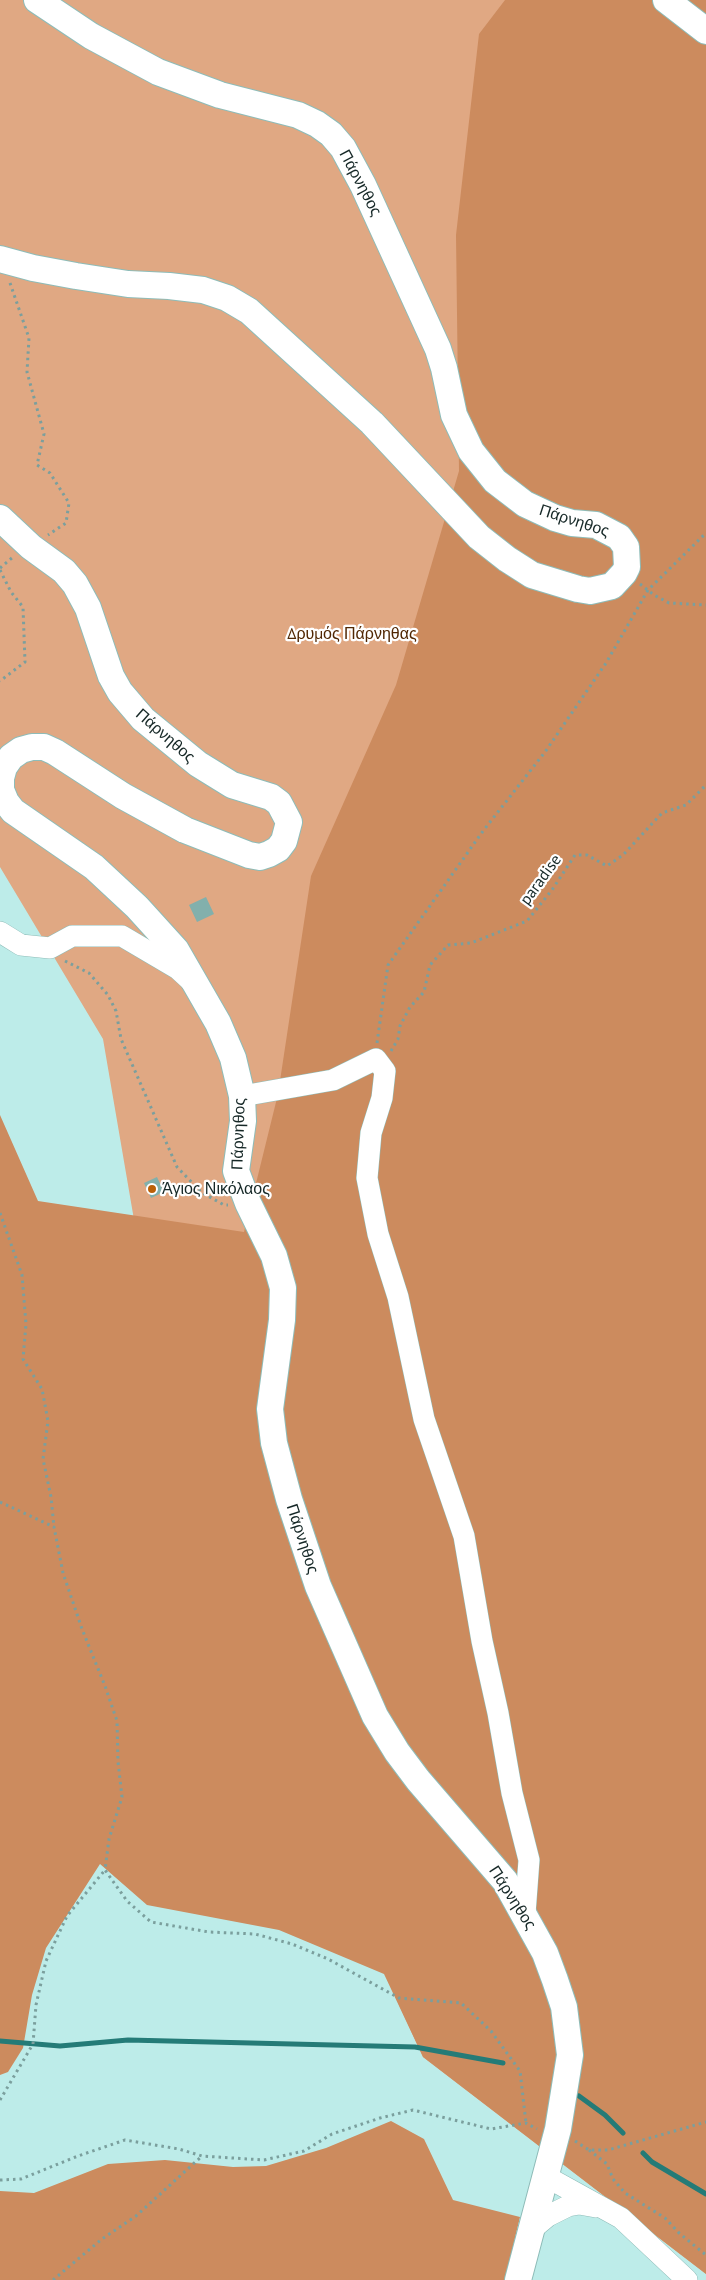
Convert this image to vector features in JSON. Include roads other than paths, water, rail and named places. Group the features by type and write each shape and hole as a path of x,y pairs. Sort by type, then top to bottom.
{"main road":[{"name":"Πάρνηθος","path":"4,269 33,268 128,284 194,289 239,303 372,423 479,537 507,559 532,575 590,591 612,586 627,567 626,547 619,537 596,525 572,523 555,518 525,504 495,482 471,451 454,415 438,349 363,185 343,148 331,134 298,115 220,95 158,72 90,36 37,0"},
{"path":"666,0 706,31"},
{"name":"Πάρνηθος","path":"0,518 31,547 64,571 82,596 111,676 120,692 143,719 198,764 232,785 271,797 279,803 285,812 288,822 288,832 278,849 260,857 250,855 177,826 122,796 55,752 44,747 32,747 21,750 11,757 4,766 1,778 1,790 6,802 14,811 94,866 137,907 176,950 218,1022 233,1058 242,1096 243,1121 236,1172 248,1203 274,1256 283,1288 282,1320 272,1392 271,1424 274,1442 289,1499 318,1586 356,1678 375,1716 397,1752 505,1881 545,1953 555,1980 564,2007 570,2055 556,2134 518,2280"}],"street":[{"path":"0,932 21,945 50,948 72,936 122,936 178,969 200,989"},
{"path":"242,1096 333,1080 378,1061 385,1070 382,1098 371,1133 367,1178 378,1234 398,1297 424,1419 464,1536 482,1642 498,1713 512,1793 529,1860 525,1914"},
{"path":"545,2176 621,2218 687,2280"},
{"path":"530,2231 548,2216 568,2206 579,2204 606,2210"}],"waterway":[{"path":"0,2041 60,2046 128,2040 415,2047 503,2063"},
{"path":"579,2096 605,2115 623,2133"},
{"path":"643,2153 652,2162 706,2194"}],"place":[{"name":"Άγιος Νικόλαος","path":"152,1189"}],"park label":[{"name":"Δρυμός Πάρνηθας","path":"352,634"}]}
